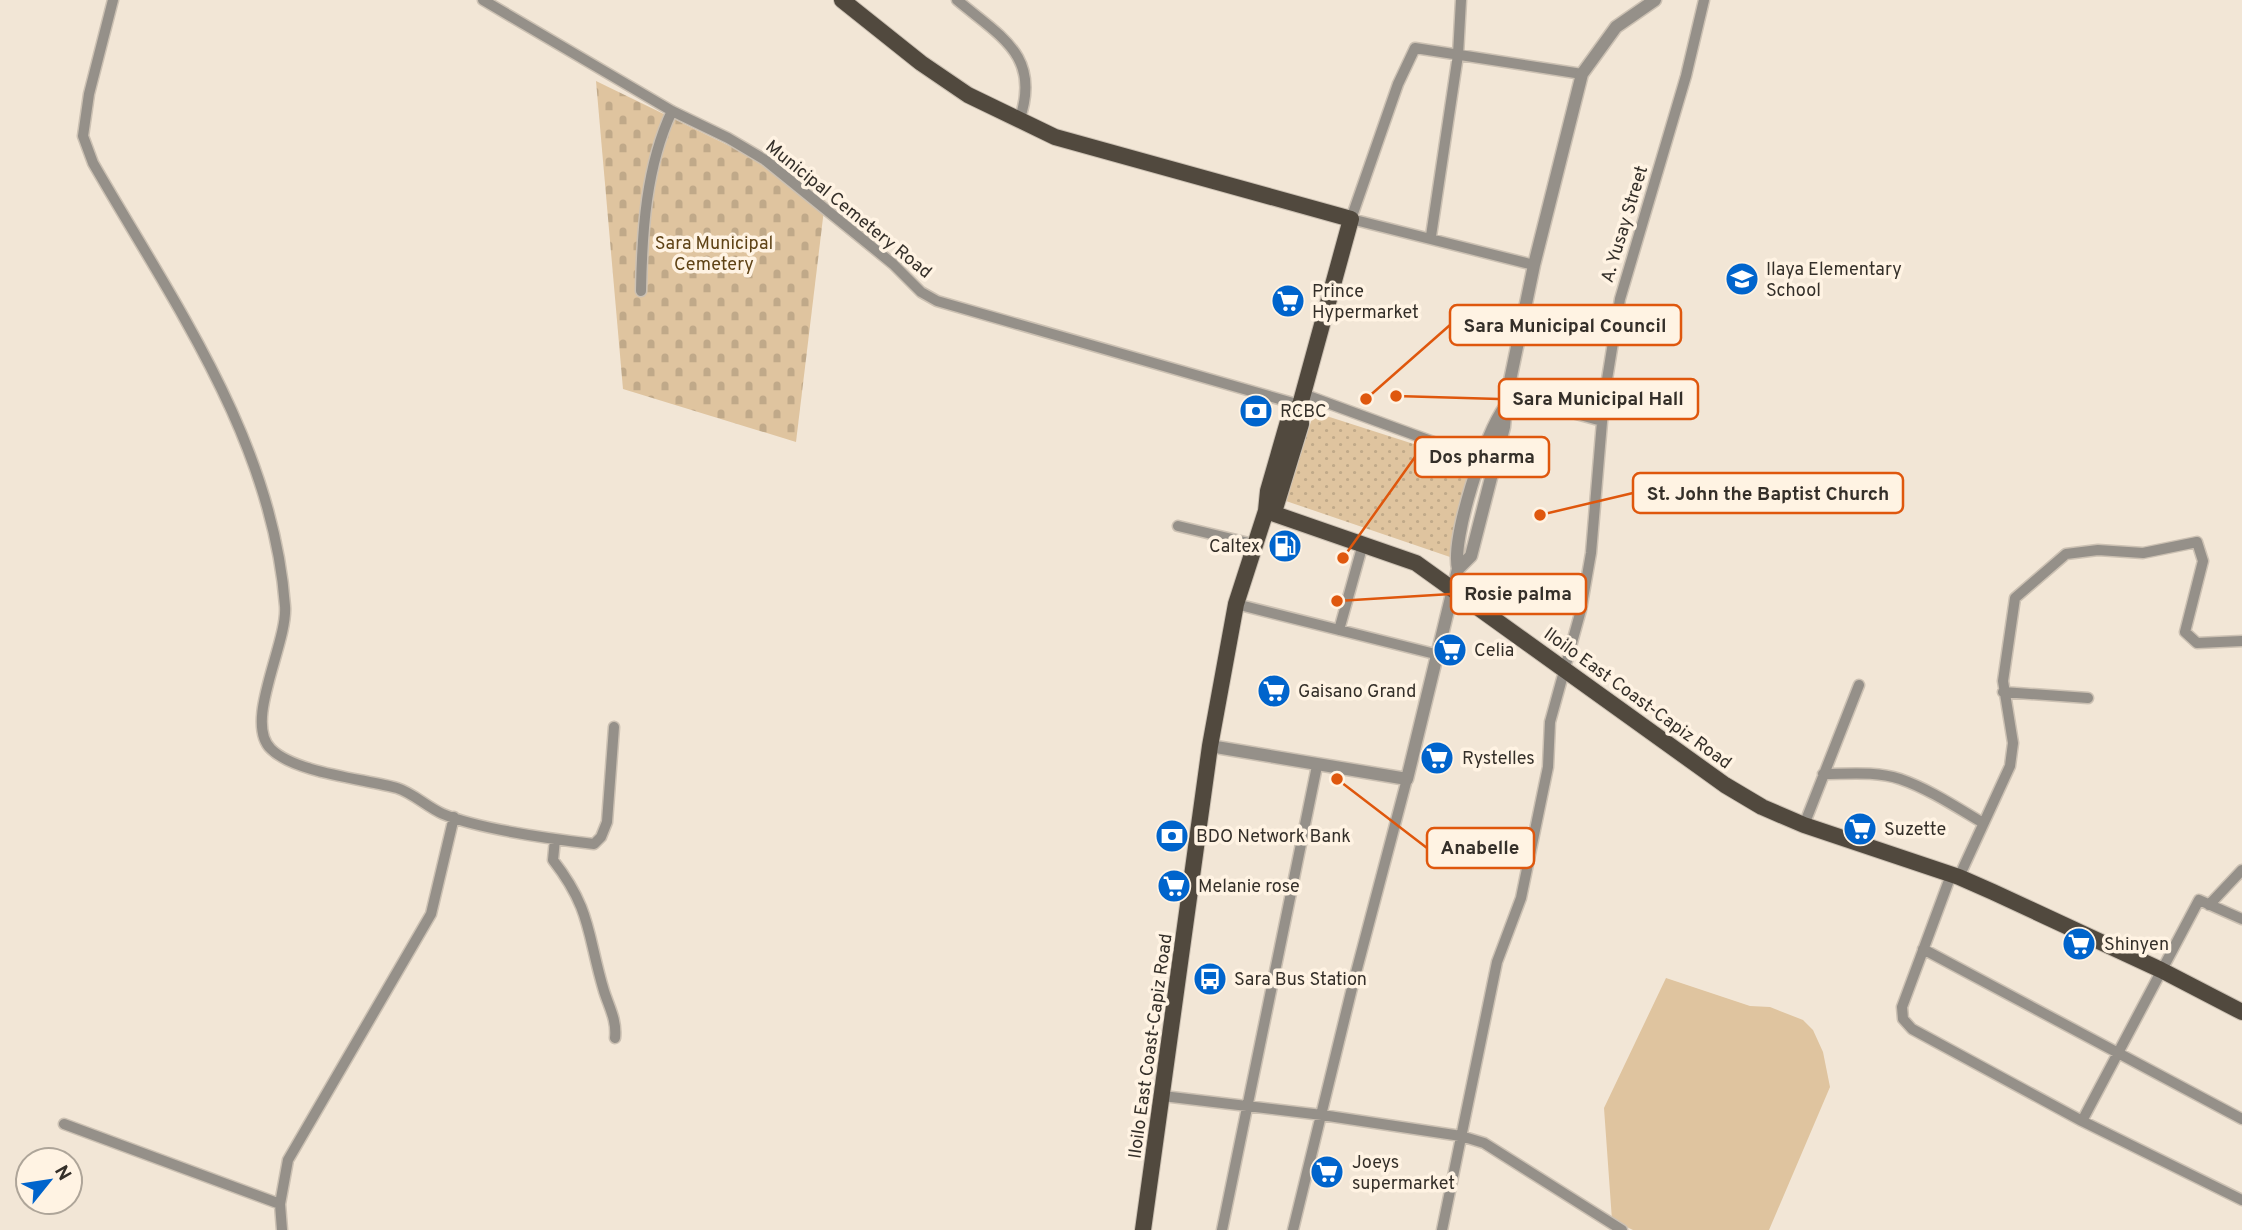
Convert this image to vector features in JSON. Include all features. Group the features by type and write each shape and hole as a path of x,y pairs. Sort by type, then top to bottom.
{"main road":[{"path":"842,0 921,64 968,95 1055,137 1351,219 1301,400 1289,418 1268,491 1270,511"},
{"name":"Iloilo East Coast-Capiz Road","path":"1143,1230 1210,746 1236,604 1253,544 1270,511 1416,563 1725,785 1762,807 1804,825 1955,876 2161,970 2242,1012"}],"street":[{"path":"113,0 89,94 83,136 93,163 223,390 238,420 270,509 285,608 283,633 261,717 262,736 271,750 294,761 355,781 400,789 454,817 555,839 594,844 601,837 607,822 614,727"},
{"name":"Municipal Cemetery Road","path":"483,0 672,111 728,138 765,160 893,264 921,292 937,300 1301,400 1480,459 1493,467"},
{"path":"957,0 1004,40 1027,74 1025,104 1019,121"},
{"path":"1431,236 1458,55 1461,0"},
{"path":"1458,569 1471,556 1504,427 1506,401 1534,265 1582,74 1616,27 1655,0"},
{"name":"A. Yusay Street","path":"1442,1230 1497,962 1521,898 1548,767 1550,722 1581,610 1591,553 1602,421 1620,299 1686,76 1704,0"},
{"path":"1534,265 1431,236 1351,219 1411,54 1420,48 1582,74"},
{"path":"641,291 647,203 664,128 672,111"},
{"path":"1506,401 1602,421"},
{"path":"1293,1230 1353,984 1408,779 1435,654 1458,569 1455,556 1480,459 1494,421 1506,401"},
{"path":"1178,526 1253,544"},
{"path":"2242,641 2197,643 2185,632 2203,561 2197,542 2143,554 2098,550 2066,554 2015,598 2003,692 2013,743 2010,765 1955,876 1923,949 1902,1007 1903,1019 1912,1029 2082,1121 2242,1200"},
{"path":"1339,630 1363,544"},
{"path":"1236,604 1435,654"},
{"path":"1804,825 1846,723 1858,685"},
{"path":"2003,692 2088,698"},
{"path":"1210,746 1317,766 1408,779"},
{"path":"1222,1230 1317,766"},
{"path":"1823,774 1873,774 1899,778 1927,790 1983,823"},
{"path":"282,1230 279,1204 288,1160 431,914 454,817"},
{"path":"555,839 553,860 582,904 616,1024 615,1038"},
{"path":"2209,905 2242,870"},
{"path":"2082,1121 2199,900 2242,919"},
{"path":"1923,949 2242,1119"},
{"path":"1163,1096 1249,1104 1461,1136 1484,1143 1622,1230"},
{"path":"64,1124 279,1204"}],"green space":[{"name":"Sara Municipal Cemetery","path":"596,81 826,193 796,442 623,389"},
{"path":"1314,412 1476,464 1450,557 1286,501"},
{"path":"1666,978 1750,1006 1770,1007 1803,1020 1813,1030 1823,1052 1830,1087 1769,1230 1633,1230 1612,1220 1604,1108"}],"place":[{"name":"Ilaya Elementary School","path":"1742,279"},
{"name":"Prince Hypermarket","path":"1288,301"},
{"name":"Sara Municipal Hall","path":"1396,396"},
{"name":"Sara Municipal Council","path":"1366,399"},
{"name":"RCBC","path":"1256,411"},
{"name":"St. John the Baptist Church","path":"1540,515"},
{"name":"Caltex","path":"1285,546"},
{"name":"Dos pharma","path":"1343,558"},
{"name":"Rosie palma","path":"1337,601"},
{"name":"Celia","path":"1450,650"},
{"name":"Gaisano Grand","path":"1274,691"},
{"name":"Rystelles","path":"1437,758"},
{"name":"Anabelle","path":"1337,779"},
{"name":"Suzette","path":"1860,829"},
{"name":"BDO Network Bank","path":"1172,836"},
{"name":"Melanie rose","path":"1174,886"},
{"name":"Shinyen","path":"2079,944"},
{"name":"Sara Bus Station","path":"1210,979"},
{"name":"Joeys supermarket","path":"1327,1172"}]}
